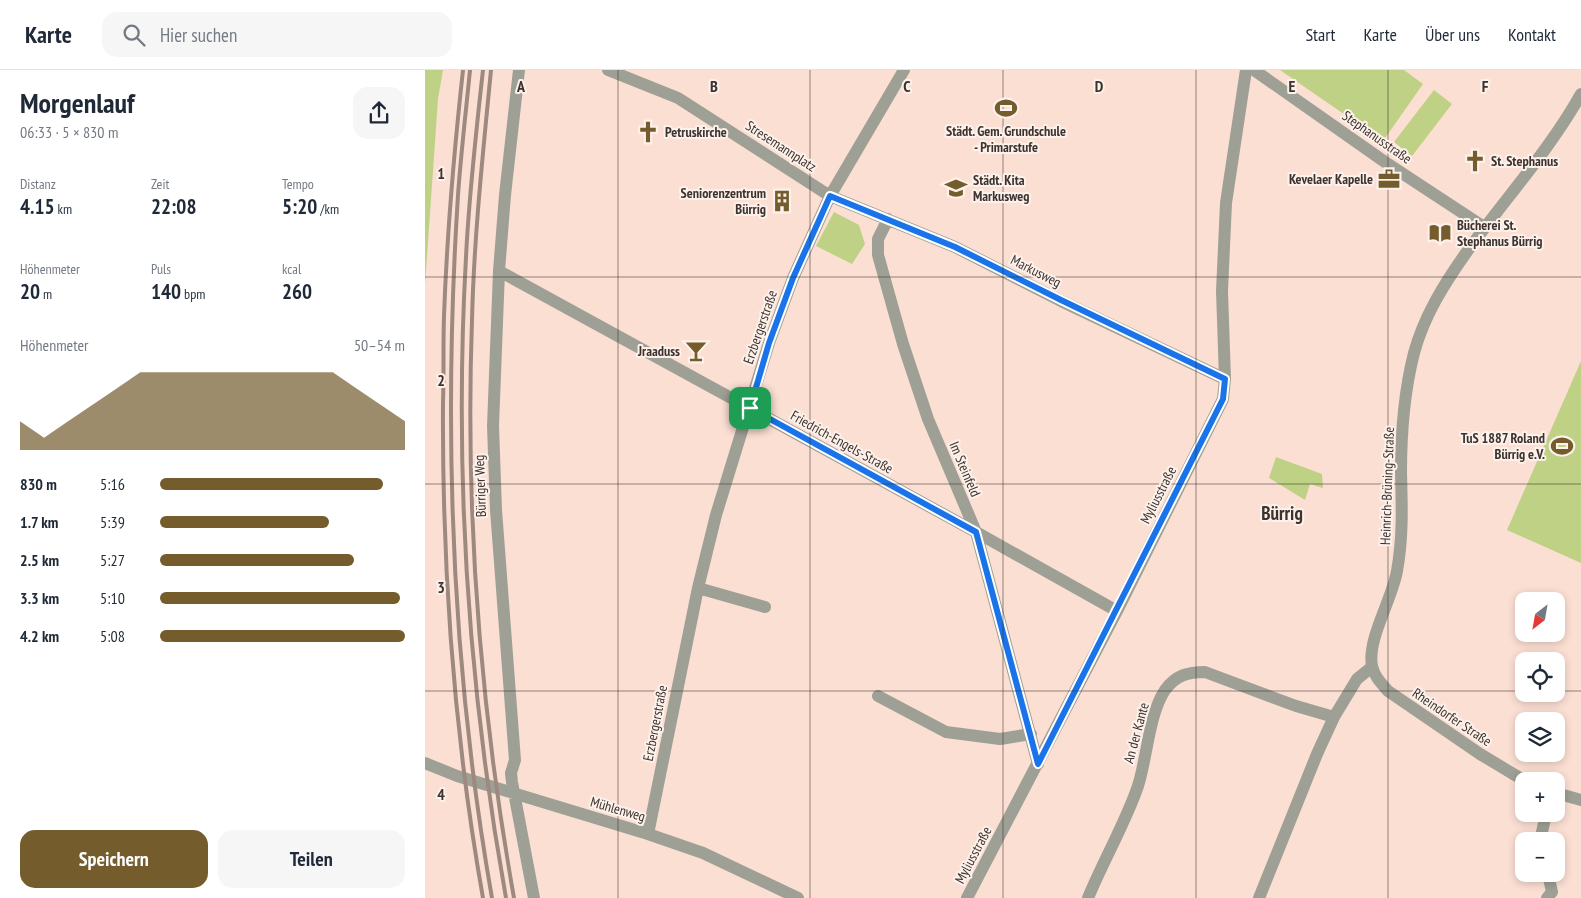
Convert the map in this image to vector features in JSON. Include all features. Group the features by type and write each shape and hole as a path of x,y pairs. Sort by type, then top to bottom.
{"street":[{"name":"Bürriger Weg","path":"519,70 505,195 499,271 493,426 496,510 515,760 511,773 515,804 534,898"},
{"name":"Stresemannplatz","path":"608,70 679,98 830,196"},
{"path":"830,196 904,70"},
{"name":"Myliusstraße","path":"967,898 1117,611 1223,399 1225,379 1222,291 1226,203 1246,70"},
{"name":"Stephanusstraße","path":"1253,70 1385,162 1484,227"},
{"name":"Heinrich-Brüning-Straße","path":"1372,667 1371,653 1374,640 1393,589 1400,550 1403,518 1401,466 1403,432 1409,376 1414,352 1441,290 1484,227 1547,146 1581,94"},
{"name":"Markusweg","path":"830,196 955,247 1225,379"},
{"name":"Erzbergerstraße","path":"648,834 698,588 716,515 769,343 793,278 830,196"},
{"name":"Im Steinfeld","path":"888,219 878,239 878,255 903,344 928,419 976,532 1038,764"},
{"name":"Friedrich-Engels-Straße","path":"499,271 1117,611"},
{"path":"698,588 765,608"},
{"path":"1259,898 1317,754 1334,717 1357,679 1372,667"},
{"name":"Rheindorfer Straße","path":"1372,667 1378,680 1388,691 1480,754 1515,775"},
{"name":"An der Kante","path":"1088,898 1138,786 1158,704 1166,689 1179,677 1190,672 1205,672 1266,696 1334,717"},
{"path":"878,696 946,732 1000,739 1031,734"},
{"name":"Mühlenweg","path":"425,763 457,776 648,834 703,853 798,898"},
{"path":"1565,796 1581,800"},
{"path":"1547,898 1552,892 1549,882"}],"green space":[{"path":"425,70 443,70 438,99 425,285"},
{"path":"1280,70 1404,70 1423,84 1383,141"},
{"path":"1434,90 1452,104 1412,156 1394,142"},
{"path":"834,212 859,225 865,244 852,264 816,246"},
{"name":"TuS 1887 Roland Bürrig e.V.","path":"1581,361 1581,563 1507,530"},
{"path":"1276,457 1322,474 1323,488 1310,484 1305,500 1269,478"}],"railway":[{"path":"463,70 451,193 445,285 443,465 448,590 457,714 464,775 483,898"},
{"path":"470,70 459,179 453,283 451,460 459,636 467,723 478,811 492,898"},
{"path":"483,70 475,140 466,257 463,337 463,498 473,659 493,819 506,898"},
{"path":"491,70 479,195 473,289 470,393 473,538 484,682 492,754 514,898"}],"place":[{"name":"Städt. Gem. Grundschule - Primarstufe","path":"1006,108"},
{"name":"Petruskirche","path":"648,132"},
{"name":"St. Stephanus","path":"1475,161"},
{"name":"Kevelaer Kapelle","path":"1389,179"},
{"name":"Städt. Kita Markusweg","path":"956,188"},
{"name":"Seniorenzentrum Bürrig","path":"782,201"},
{"name":"Bücherei St. Stephanus Bürrig","path":"1440,233"},
{"name":"Jraaduss","path":"696,351"},
{"name":"TuS 1887 Roland Bürrig e.V.","path":"1562,446"}],"district":[{"name":"Bürrig","path":"1282,513"}],"route":[{"path":"830,196 955,247 1225,379 1223,399 1038,764 976,532 750,408 769,343 793,278 830,196"}]}
